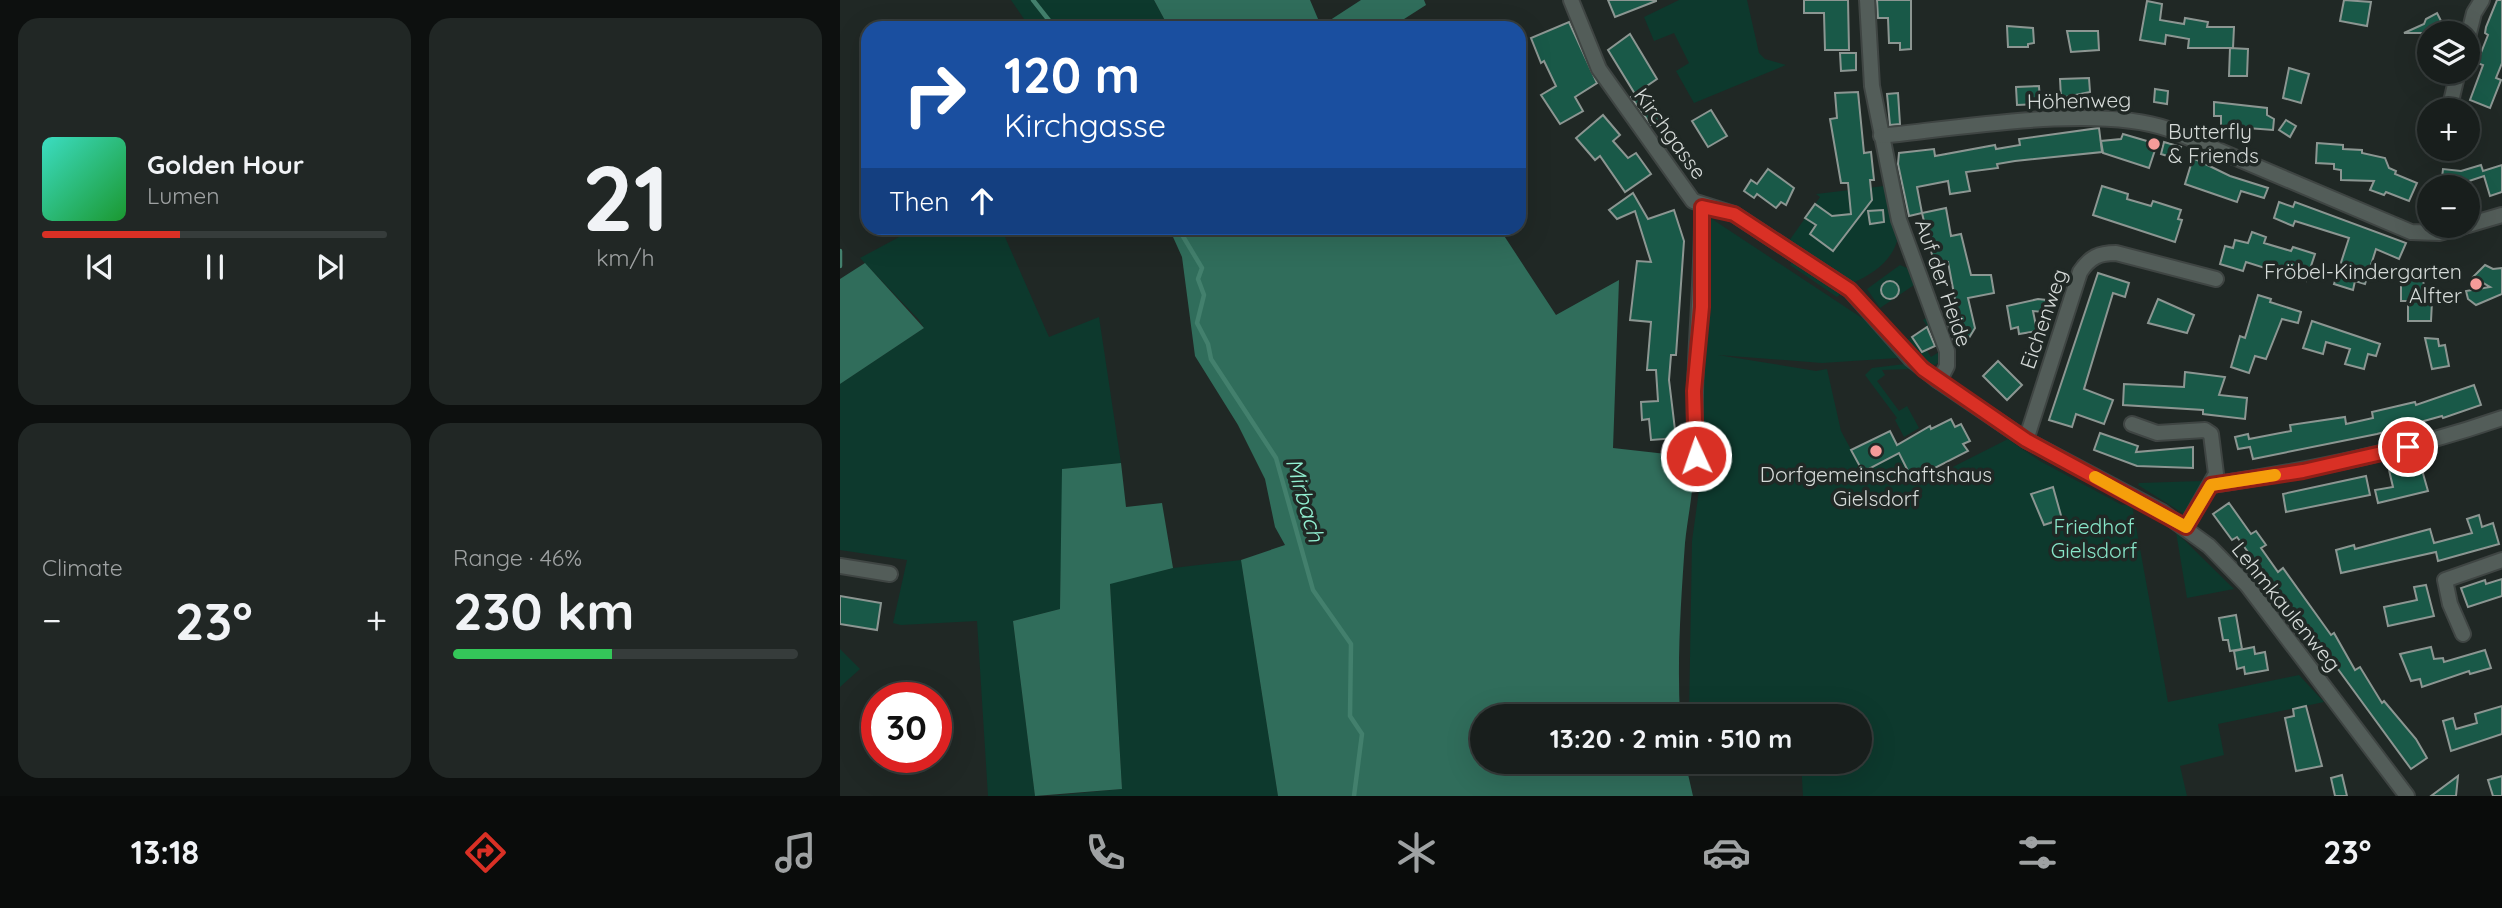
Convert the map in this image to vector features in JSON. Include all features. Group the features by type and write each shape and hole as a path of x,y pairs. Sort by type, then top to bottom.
{"street":[{"name":"Kirchgasse","path":"1570,0 1599,69 1661,160 1693,201 1702,207 1734,214 1855,293 1911,359 1939,381"},
{"name":"Auf der Heide","path":"1867,0 1872,86 1902,232 1947,351 1947,366 1939,381"},
{"path":"2474,21 2482,0"},
{"name":"Höhenweg","path":"1881,136 2008,123 2105,118 2133,120 2168,129 2417,232"},
{"path":"1696,456 1694,391 1702,307 1702,207"},
{"name":"Höhenweg","path":"2480,221 2502,215"},
{"name":"Eichenweg","path":"2026,440 2080,272 2088,261 2101,253 2116,253 2216,279"},
{"path":"1939,381 2026,440"},
{"path":"2211,485 2303,471 2434,442 2502,418"},
{"path":"2132,424 2157,433 2205,430 2211,433 2216,469 2211,485 2186,527"},
{"name":"Lehmkaulenweg","path":"2026,440 2186,527 2219,555 2247,586 2407,796"},
{"path":"2463,634 2450,604 2445,580 2502,560"},
{"path":"840,566 890,574"}],"green space":[{"path":"1011,0 1154,0 1165,21 1025,21"},
{"path":"1154,0 1310,0 1319,21 1165,21"},
{"path":"1361,0 1424,0 1426,5 1401,21 1329,21"},
{"path":"1679,0 1747,0 1759,53 1765,59 1786,65 1694,103 1676,71 1689,63 1674,33 1654,41 1644,17"},
{"path":"1884,186 1897,241 1880,267 1867,276 1853,283 1789,241 1820,197 1816,194"},
{"name":"Friedhof Gielsdorf","path":"1709,217 1865,320 1898,358 1822,363 1718,355 1816,371 1827,369 1841,431 1863,472 1901,453 1910,474 1923,468 1929,479 2008,439 2040,461 2122,505 2132,505 2168,702 2299,675 2324,702 2218,724 2224,755 2180,766 2187,796 1803,796 1802,774 1872,774 1872,704 1689,704 1692,541 1701,476 1700,391 1708,304"},
{"path":"903,235 1004,235 1049,337 1099,317 1121,463 1063,469 1060,609 1013,621 1035,796 988,796 977,621 901,625 893,623 907,560 840,550 840,384 924,328 860,258"},
{"path":"1172,235 1504,235 1556,315 1619,280 1613,448 1693,457 1681,607 1680,704 1470,704 1470,774 1688,774 1693,796 1278,796 1241,560 1285,545 1275,527 1265,479 1238,425 1195,356 1182,257"},
{"path":"1794,260 1843,292 1837,297 1790,265"},
{"path":"865,263 924,328 840,384 840,279"},
{"path":"1900,265 1907,268 1914,285 1880,308 1867,289"},
{"path":"1929,316 1943,353 1940,362 1934,365 1926,363 1904,342 1912,337 1922,352 1926,349 1931,357 1939,352 1934,344 1937,341 1923,320"},
{"path":"1905,364 1910,369 1882,370 1885,375 1877,381 1899,411 1907,406 1919,428 1904,437 1895,420 1897,418 1865,375 1872,368"},
{"path":"1121,463 1126,507 1162,503 1173,568 1110,584 1122,789 1035,796 1013,621 1060,609 1062,469"},
{"path":"2139,483 2205,483 2184,514 2138,485"},
{"path":"2176,532 2234,589 2187,598"},
{"path":"1241,560 1278,796 1049,796 1122,789 1110,583 1173,568"},
{"path":"840,649 860,669 840,687"}],"building":[{"path":"1608,0 1656,0 1656,1 1615,17"},
{"path":"1804,0 1848,0 1849,50 1825,50 1824,13 1804,13"},
{"path":"1877,0 1911,0 1911,49 1900,50 1900,43 1889,43 1888,18 1878,18"},
{"path":"2344,0 2371,2 2367,26 2340,21"},
{"path":"2497,0 2502,0 2502,63 2496,78 2501,80 2490,108 2480,104 2480,98 2471,98 2476,84 2480,84 2483,65 2480,64 2480,55 2488,35 2485,33"},
{"path":"2147,1 2162,4 2160,20 2184,24 2185,18 2208,22 2207,27 2234,27 2233,48 2188,48 2189,39 2166,35 2165,44 2140,40"},
{"path":"2437,13 2441,21 2425,21"},
{"path":"1569,22 1597,83 1575,97 1583,111 1560,124 1541,95 1556,86 1544,61 1541,63 1531,38"},
{"path":"2007,26 2033,28 2034,43 2028,44 2028,47 2008,47"},
{"path":"2417,27 2417,33 2404,33"},
{"path":"2067,31 2098,31 2099,50 2071,52"},
{"path":"1630,34 1657,79 1635,94 1608,50"},
{"path":"2230,48 2248,49 2247,76 2229,76"},
{"path":"1840,53 1856,53 1856,70 1841,71"},
{"path":"2289,68 2309,74 2301,103 2283,98"},
{"path":"2089,78 2090,92 2061,98 2060,79"},
{"path":"2039,86 2040,104 2017,105 2016,87"},
{"path":"2155,89 2168,91 2167,104 2154,102"},
{"path":"1640,91 1660,119 1651,125 1631,97"},
{"path":"1858,92 1864,153 1871,152 1874,180 1870,180 1872,200 1833,251 1810,234 1816,225 1805,218 1815,204 1832,216 1851,214 1848,183 1841,183 1830,119 1837,118 1835,93"},
{"path":"1898,93 1900,124 1890,125 1887,94"},
{"path":"2214,102 2267,108 2267,115 2274,119 2273,130 2221,126 2221,116 2214,116"},
{"path":"1711,110 1727,136 1708,147 1692,121"},
{"path":"1603,115 1620,135 1613,141 1628,158 1636,153 1651,174 1625,192 1600,156 1595,160 1576,138"},
{"path":"2286,120 2296,126 2290,137 2279,130"},
{"path":"2099,128 2102,152 2015,161 1997,164 1998,168 1966,172 1970,191 1950,194 1948,181 1917,187 1922,213 1909,216 1898,164 1899,153 1934,149 1935,156 1995,145 1996,149 2020,145 2019,139"},
{"path":"2123,134 2157,144 2149,168 2103,153 2101,141 2121,139"},
{"path":"2164,142 2181,147 2177,159 2161,154"},
{"path":"2317,143 2343,145 2343,149 2362,150 2362,153 2385,158 2389,168 2396,171 2395,174 2417,183 2409,201 2386,192 2384,195 2370,190 2374,181 2341,180 2341,170 2334,169 2334,164 2316,163"},
{"path":"2193,158 2230,176 2268,188 2264,198 2241,191 2237,202 2185,184"},
{"path":"2481,165 2483,171 2502,165 2502,192 2490,196 2484,176 2442,175 2443,169 2461,171"},
{"path":"1768,169 1794,188 1786,205 1781,202 1776,208 1757,194 1754,198 1744,191 1751,180 1757,184"},
{"path":"2102,186 2128,194 2127,199 2151,206 2153,201 2181,210 2178,219 2182,220 2175,242 2093,215"},
{"path":"1633,193 1648,219 1674,210 1684,241 1676,355 1671,355 1669,380 1676,438 1651,440 1649,419 1642,420 1641,402 1658,401 1656,370 1647,370 1651,322 1630,320 1637,261 1651,262 1635,211 1617,219 1609,210"},
{"path":"2279,202 2293,207 2295,202 2406,243 2399,259 2376,249 2365,284 2355,281 2353,290 2334,284 2349,238 2295,221 2293,226 2274,218"},
{"path":"1946,208 1951,236 1961,234 1971,275 1991,275 1994,293 1968,298 1975,328 1969,338 1954,342 1948,325 1955,324 1953,316 1958,315 1948,262 1934,263 1922,213"},
{"path":"1883,210 1884,222 1870,224 1868,211"},
{"path":"2252,232 2266,237 2264,243 2291,251 2293,247 2315,254 2306,281 2246,262 2243,271 2220,264 2225,246 2233,248 2235,240 2248,243"},
{"path":"2485,265 2493,269 2502,268 2502,294 2476,305 2468,299 2466,291 2490,287 2473,277"},
{"path":"2098,273 2129,283 2125,297 2113,293 2084,389 2113,400 2104,424 2076,414 2072,427 2049,420"},
{"path":"2401,278 2423,278 2426,301 2432,301 2431,321 2408,321 2408,301 2401,301"},
{"path":"1886,281 1894,281 1899,290 1897,297 1886,299 1881,294 1881,286"},
{"path":"2258,295 2301,312 2298,323 2282,319 2266,359 2255,356 2249,373 2231,367 2240,336 2245,338"},
{"path":"2038,299 2055,301 2054,313 2033,311 2037,331 2019,334 2018,327 2011,329 2007,306"},
{"path":"2158,299 2194,315 2187,333 2148,323"},
{"path":"2312,321 2380,344 2376,356 2368,354 2364,369 2345,364 2350,349 2326,342 2323,354 2303,348"},
{"path":"1927,327 1935,346 1922,352 1912,337"},
{"path":"2425,338 2438,339 2439,346 2445,345 2449,366 2432,369"},
{"path":"1998,361 2022,385 2007,400 1983,376"},
{"path":"2185,372 2225,377 2219,395 2247,398 2245,419 2203,414 2203,410 2123,405 2124,384 2184,387"},
{"path":"2474,385 2481,405 2443,418 2442,416 2377,434 2253,459 2250,447 2238,449 2235,437 2248,434 2249,439 2291,431 2290,425 2345,417 2346,424 2373,418 2372,412 2415,402 2416,405"},
{"path":"1951,419 1955,427 1961,424 1970,441 1963,444 1968,451 1931,470 1928,465 1910,475 1899,453 1863,472 1851,450 1890,431 1897,445 1930,426 1931,429"},
{"path":"2100,433 2138,446 2136,452 2193,447 2193,468 2137,466 2094,450"},
{"path":"2420,463 2428,491 2378,503 2375,490 2393,487 2389,470"},
{"path":"2366,476 2370,495 2286,512 2283,494"},
{"path":"2053,487 2062,519 2044,525 2031,494"},
{"path":"2229,503 2251,534 2256,531 2266,545 2261,548 2278,572 2283,568 2331,635 2334,633 2355,670 2360,667 2382,703 2384,701 2416,739 2427,758 2411,769 2305,624 2302,626 2237,537 2232,540 2213,514"},
{"path":"2479,515 2482,527 2493,523 2499,544 2438,561 2436,552 2341,573 2336,550 2354,545 2355,549 2430,529 2434,543 2472,533 2467,519"},
{"path":"2502,579 2502,596 2468,607 2461,588 2485,580 2486,584"},
{"path":"2426,585 2434,616 2388,626 2384,607 2417,600 2414,587"},
{"path":"840,596 881,603 877,630 840,624"},
{"path":"2236,615 2242,649 2230,651 2228,640 2223,640 2219,618"},
{"path":"2254,647 2255,654 2265,652 2268,670 2245,674 2244,667 2237,669 2234,651"},
{"path":"2431,647 2434,659 2443,658 2444,662 2485,650 2491,668 2470,674 2469,671 2422,687 2420,679 2411,681 2400,654"},
{"path":"2306,706 2322,766 2296,771 2285,718 2294,716 2293,709"},
{"path":"2502,706 2502,734 2451,751 2443,721 2453,718 2456,729 2477,723 2475,714"},
{"path":"2342,775 2347,796 2335,796 2331,778"},
{"path":"2458,776 2456,796 2431,796"},
{"path":"2502,776 2502,796 2493,796 2488,780"}],"waterway":[{"name":"Mirbach","path":"1033,0 1050,21"},
{"name":"Mirbach","path":"1182,235 1202,268 1198,279 1204,295 1197,323 1208,344 1211,359 1276,458 1313,590 1351,644 1350,716 1362,734 1354,796"},
{"path":"840,251 840,266"}],"slow traffic":[{"path":"2095,477 2186,527 2211,485 2275,475"}],"place":[{"name":"Butterfly & Friends","path":"2154,144"},
{"name":"Fröbel-Kindergarten Alfter","path":"2476,284"},
{"name":"Dorfgemeinschaftshaus Gielsdorf","path":"1876,451"}],"route":[{"path":"1696,456 1694,391 1702,307 1702,207 1734,214 1855,293 1911,359 2026,440 2186,527 2211,485 2303,471 2408,447"}]}
